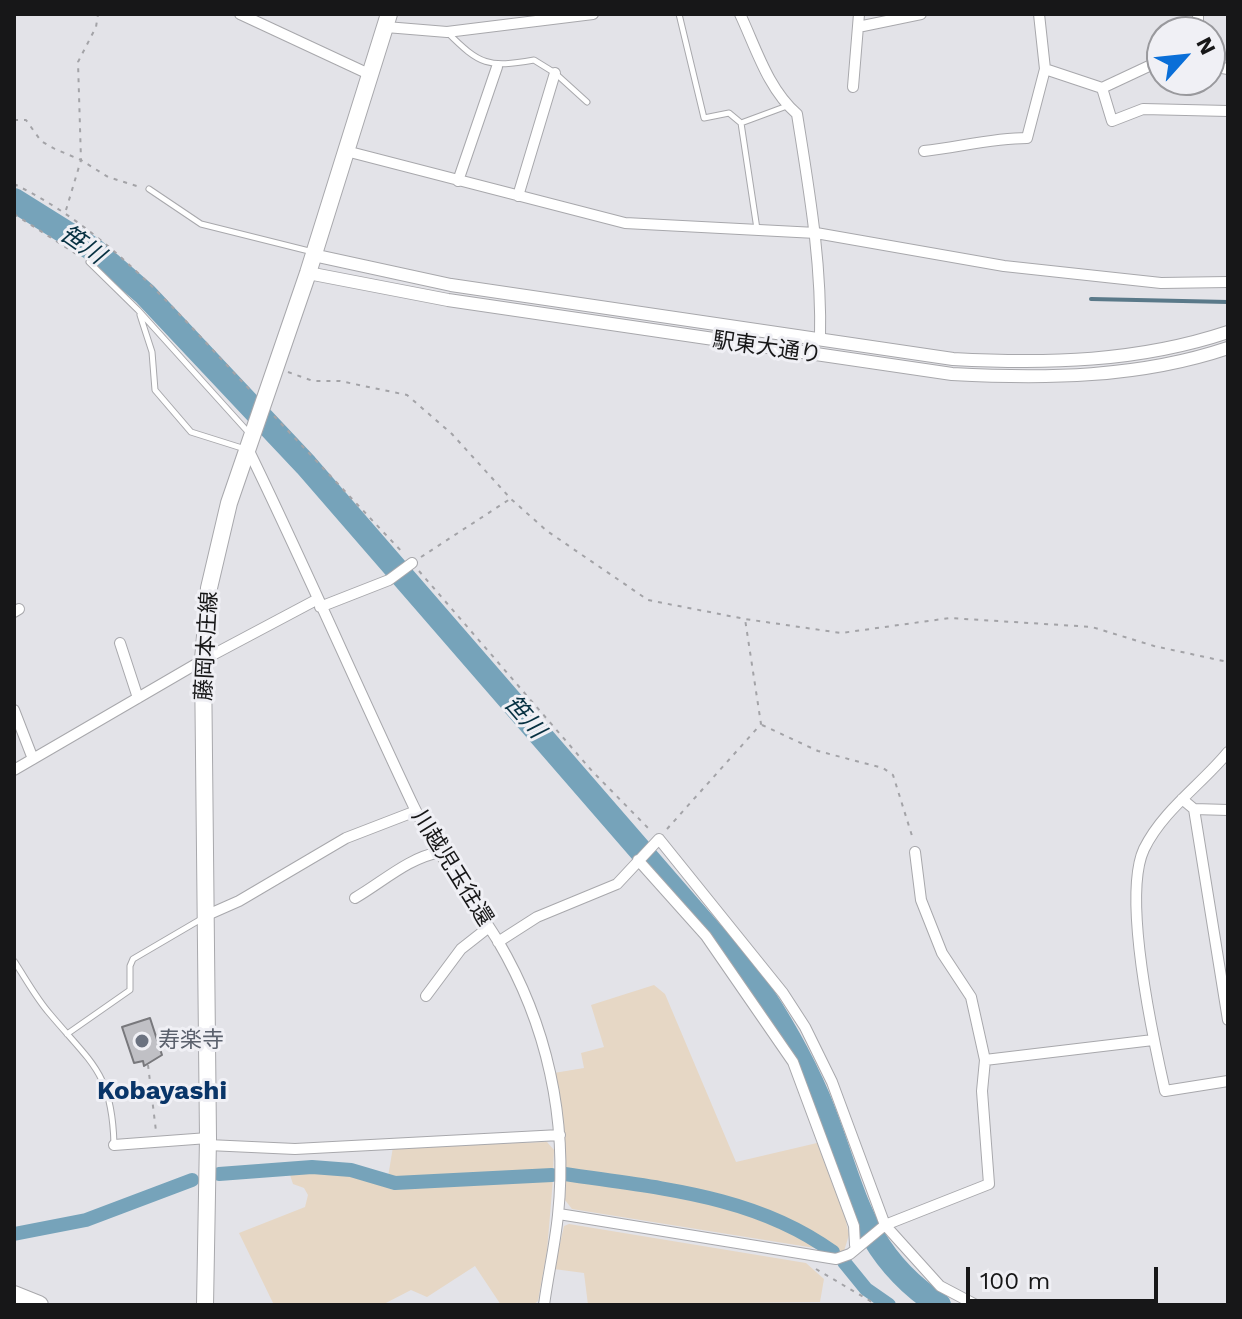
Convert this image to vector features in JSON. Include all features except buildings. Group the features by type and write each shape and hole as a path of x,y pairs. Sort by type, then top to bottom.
{"highway":[{"path":"14,1295 39,1305"}],"main road":[{"name":"藤岡本庄線","path":"205,1305 208,1141 203,660 214,561 388,20"}],"street":[{"path":"240,14 371,75"},
{"path":"388,20 447,32 589,14"},
{"path":"740,14 771,82 787,106 797,114 816,233 821,289 820,340"},
{"path":"853,87 859,14"},
{"path":"858,27 921,14"},
{"path":"924,151 985,144 998,138 1027,138 1045,69 1039,14"},
{"path":"458,181 497,67"},
{"path":"1045,69 1102,88 1146,67"},
{"path":"518,196 555,73"},
{"path":"1102,88 1112,121 1143,109 1228,111"},
{"path":"346,151 625,223 816,233 1004,266 1161,283 1228,282"},
{"name":"駅東大通り","path":"314,254 451,285 953,359 1034,363 1111,359 1228,332"},
{"name":"駅東大通り","path":"308,273 448,300 952,374 1035,378 1113,374 1228,348"},
{"name":"川越児玉往還","path":"252,439 318,603 416,811 498,942 537,1021 549,1063 560,1135 559,1214 542,1303"},
{"path":"14,770 203,660 318,603 389,580 412,563"},
{"path":"120,643 138,698"},
{"path":"14,710 33,759"},
{"path":"1228,752 1182,799 1151,838 1137,875 1142,971 1165,1091 1228,1081"},
{"path":"1182,799 1194,809 1228,810"},
{"path":"1194,809 1223,957 1228,1018"},
{"path":"205,916 239,901 346,838 416,811"},
{"path":"498,942 537,917 617,884 657,841 783,993 805,1027 847,1119 885,1225 940,1286 976,1305"},
{"path":"355,898 400,872 419,856 440,852"},
{"path":"559,1214 836,1259 850,1254 859,1243 885,1225 989,1184 982,1091 985,1060 971,997 942,953 921,900 915,852"},
{"path":"638,860 706,936 793,1062 859,1243"},
{"path":"426,996 461,949 489,927"},
{"path":"985,1060 1153,1040"},
{"path":"114,1145 208,1141 295,1149 560,1135"}],"lane":[{"path":"679,14 704,118 729,113 741,123 757,229"},
{"path":"447,32 474,58 497,67 534,60 555,73 587,102"},
{"path":"741,123 787,106"},
{"path":"149,189 201,224 314,254"},
{"path":"89,262 138,310 252,439"},
{"path":"138,310 152,352 155,390 191,432 252,439"},
{"path":"67,1034 130,990 133,959 205,916"},
{"path":"14,961 104,1081 113,1113 114,1145"}],"path":[{"path":"66,211 81,160 78,62 96,27 98,14"},
{"path":"14,120 26,120 41,141 108,177 149,189"},
{"path":"14,184 66,211 118,251 412,563 592,771 657,841 761,724"},
{"path":"14,214 39,227 89,262"},
{"path":"276,367 313,381 340,381 407,395 452,434 511,499 547,531 648,600 841,633 950,618 1092,627 1154,646 1228,662"},
{"path":"412,563 511,499"},
{"path":"745,619 761,724"},
{"path":"761,724 818,751 883,768 893,775 912,828 915,852"},
{"path":"148,1065 157,1141"},
{"path":"810,1254 811,1264 820,1272 877,1305"}],"shaded area":[{"path":"654,985 665,994 736,1162 817,1143 845,1217 849,1235 844,1251 837,1253 816,1237 718,1195 565,1172 554,1073 584,1068 581,1053 604,1047 591,1005"},
{"path":"547,1142 554,1150 553,1173 395,1181 388,1177 393,1147"},
{"path":"289,1172 350,1172 398,1185 553,1179 547,1251 538,1301 533,1305 501,1305 475,1266 427,1297 411,1290 382,1305 274,1305 239,1233 305,1207 308,1195 304,1188 293,1184"},
{"path":"566,1177 717,1200 810,1239 821,1249 572,1209 565,1200"},
{"path":"569,1224 806,1263 824,1279 820,1302 588,1305 584,1273 554,1269 564,1226"}],"waterway":[{"name":"笹川","path":"14,200 94,250 145,294 306,465 752,979 788,1036 811,1081 850,1186 874,1237 911,1284 939,1305"},
{"path":"1091,299 1228,302"},
{"path":"219,1174 312,1167 351,1170 395,1183 552,1175"},
{"path":"565,1174 670,1190 738,1206 803,1233 833,1252"},
{"path":"14,1234 86,1220 192,1180"},
{"path":"844,1262 866,1289 889,1305"}],"place":[{"name":"寿楽寺","path":"142,1041"}],"district":[{"name":"Kobayashi","path":"162,1091"}]}
